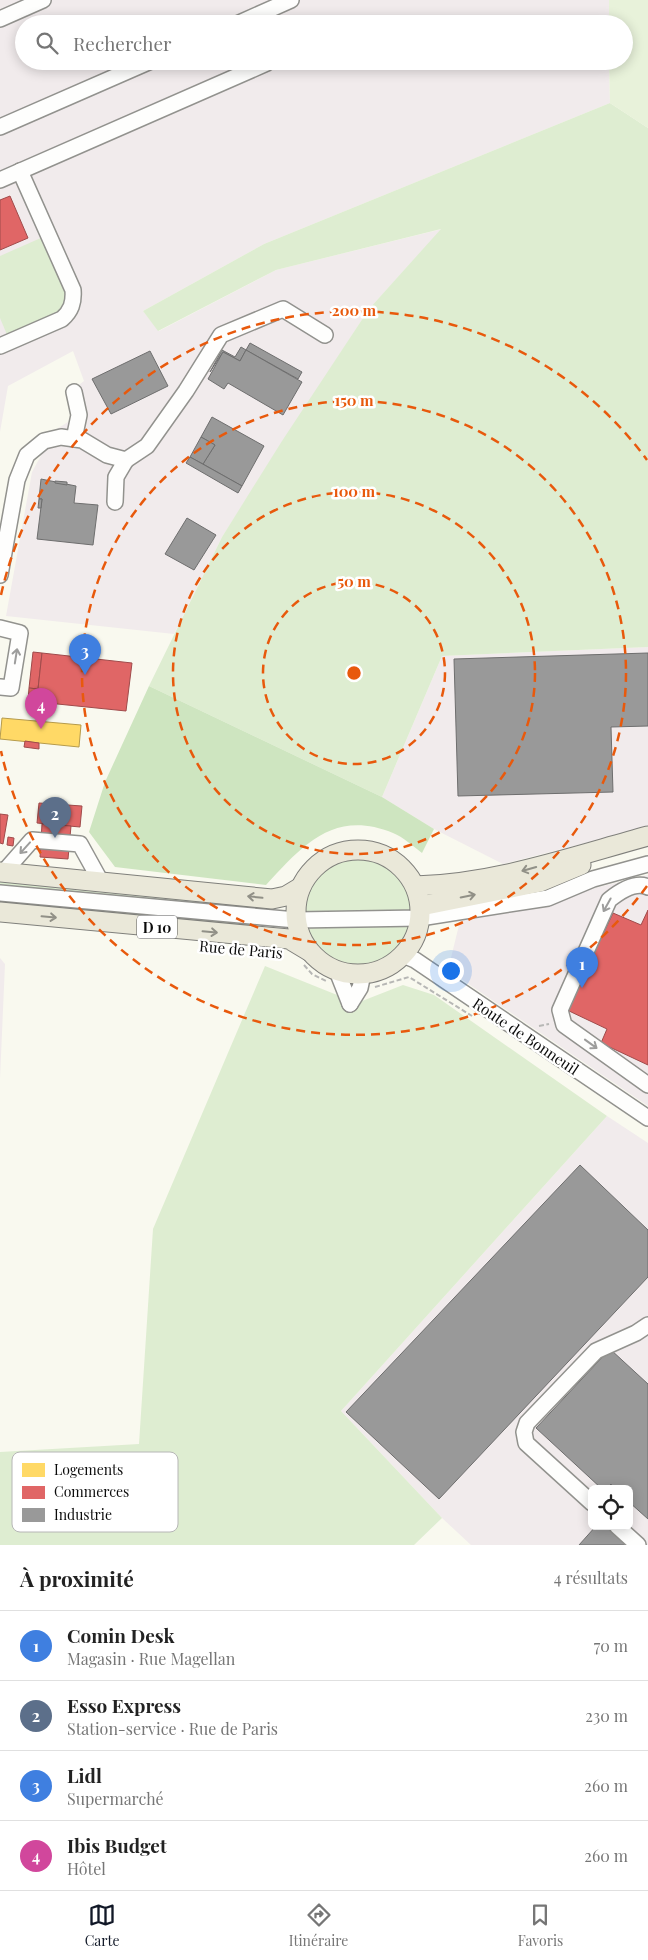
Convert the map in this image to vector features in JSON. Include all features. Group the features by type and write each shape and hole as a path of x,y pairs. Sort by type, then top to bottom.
{"main road":[{"path":"415,886 469,882 523,871 648,836"},
{"path":"420,912 540,882 586,863 648,848"},
{"path":"357,850 375,852 392,859 405,870 415,886 420,912 415,938 406,963 385,969 356,984 322,963 306,958 295,909 301,887 310,872 323,860 340,852 357,850"},
{"path":"1,873 272,899 286,896 301,887"},
{"name":"Rue de Paris","path":"0,912 289,939 306,958"}],"street":[{"path":"0,18 43,0"},
{"path":"257,15 291,0"},
{"path":"0,127 130,70"},
{"path":"0,180 251,70"},
{"path":"0,346 62,320 68,313 74,298 73,290 20,171"},
{"path":"115,502 116,477 126,460 147,446 186,391 221,335 282,309 325,335"},
{"path":"74,392 79,414 74,439"},
{"path":"0,575 16,480 27,455 44,441 61,437 82,440 107,455 126,460"},
{"path":"0,628 20,633 10,688 0,687"},
{"path":"1,873 32,840 80,844 100,882"},
{"path":"0,893 296,920 420,912 548,898 593,879 648,864"},
{"path":"647,885 624,889 609,900 562,1014 564,1025 648,1085"},
{"name":"Route de Bonneuil","path":"406,963 415,960 648,1118"},
{"path":"588,1499 526,1443 524,1432 527,1423 596,1351 636,1333 648,1325"},
{"path":"621,1530 638,1545"}],"path":[{"name":"Rue de Paris","path":"306,958 317,977 380,987 409,977"},
{"path":"405,977 406,963"},
{"path":"533,1027 545,1026 562,1014"}],"shaded area":[{"path":"0,0 609,0 609,15 15,15 15,70 609,70 610,103 264,244 143,311 159,331 276,270 442,229 369,309 222,537 174,634 6,616 32,472 55,430 68,422 74,410 71,391 84,381 73,351 8,386 0,432"},
{"path":"648,647 648,827 503,864 434,829 382,797 442,656"},
{"path":"648,875 648,1106 448,970 460,921"},
{"path":"0,958 5,964 0,1079"},
{"path":"607,1116 648,1143 648,1545 471,1545 442,1518 341,1411"}],"green space":[{"path":"609,0 648,0 648,128 610,103 609,70 633,70 633,15 609,15"},
{"path":"610,103 648,128 648,647 442,656 382,797 149,686 222,537 282,441 369,309 441,229 276,270 158,331 143,311 264,244"},
{"path":"43,237 67,291 68,299 60,314 8,337 0,318 0,256"},
{"path":"149,686 382,797 434,829 422,853 393,833 372,827 353,825 337,828 321,835 293,857 266,885 115,867 89,832 105,782"},
{"path":"353,857 376,861 394,872 401,879 406,889 412,911 304,913 307,892 318,876 333,864"},
{"path":"0,879 250,903 250,910 0,886"},
{"path":"0,899 249,923 248,930 0,906"},
{"path":"411,924 405,938 396,949 384,958 372,963 358,965 345,964 331,958 319,949 309,936 306,926"},
{"path":"265,966 357,1003 403,985 434,995 607,1116 341,1411 442,1518 414,1545 0,1545 0,1452 139,1444 153,1229"}],"building: Logements":[{"path":"2,718 81,725 79,747 0,739"}],"building: Commerces":[{"path":"10,196 28,238 0,250 0,200"},
{"path":"33,652 42,653 38,689 29,688"},
{"path":"42,653 132,663 126,711 28,701 29,688 38,689"},
{"path":"25,741 39,743 39,749 24,747"},
{"path":"39,803 82,806 80,827 37,823"},
{"path":"0,814 8,815 3,844 0,843"},
{"path":"42,824 71,826 68,859 40,857"},
{"path":"8,837 14,838 13,846 7,845"},
{"path":"648,910 648,1065 601,1043 607,1029 567,1010 613,913 641,925"}],"building: Industrie":[{"path":"250,343 302,372 298,379 246,350"},
{"path":"241,347 246,350 240,361 223,352 210,372 222,350 235,357"},
{"path":"246,350 302,382 283,415 228,383 224,389 208,379 223,352 240,361"},
{"path":"150,351 168,386 111,414 92,379"},
{"path":"212,417 264,446 242,486 203,464 215,445 201,437"},
{"path":"201,437 215,445 203,464 190,457"},
{"path":"190,457 242,486 238,493 186,463"},
{"path":"41,479 76,486 74,503 98,505 93,545 37,539 42,499 39,499"},
{"path":"55,481 67,482 67,485 55,483"},
{"path":"39,499 42,499 41,508 38,508"},
{"path":"187,518 216,535 194,570 165,554"},
{"path":"648,653 648,726 611,727 613,792 458,796 454,659"},
{"path":"580,1165 648,1230 648,1277 439,1499 346,1412"},
{"path":"610,1349 648,1384 648,1519 633,1506 633,1485 598,1485 536,1428"},
{"path":"592,1530 615,1530 630,1545 579,1545"}],"place":[{"name":"Lidl","path":"85,675"},
{"name":"Ibis Budget","path":"41,729"},
{"name":"Esso Express","path":"55,838"},
{"name":"Comin Desk","path":"582,988"}]}
